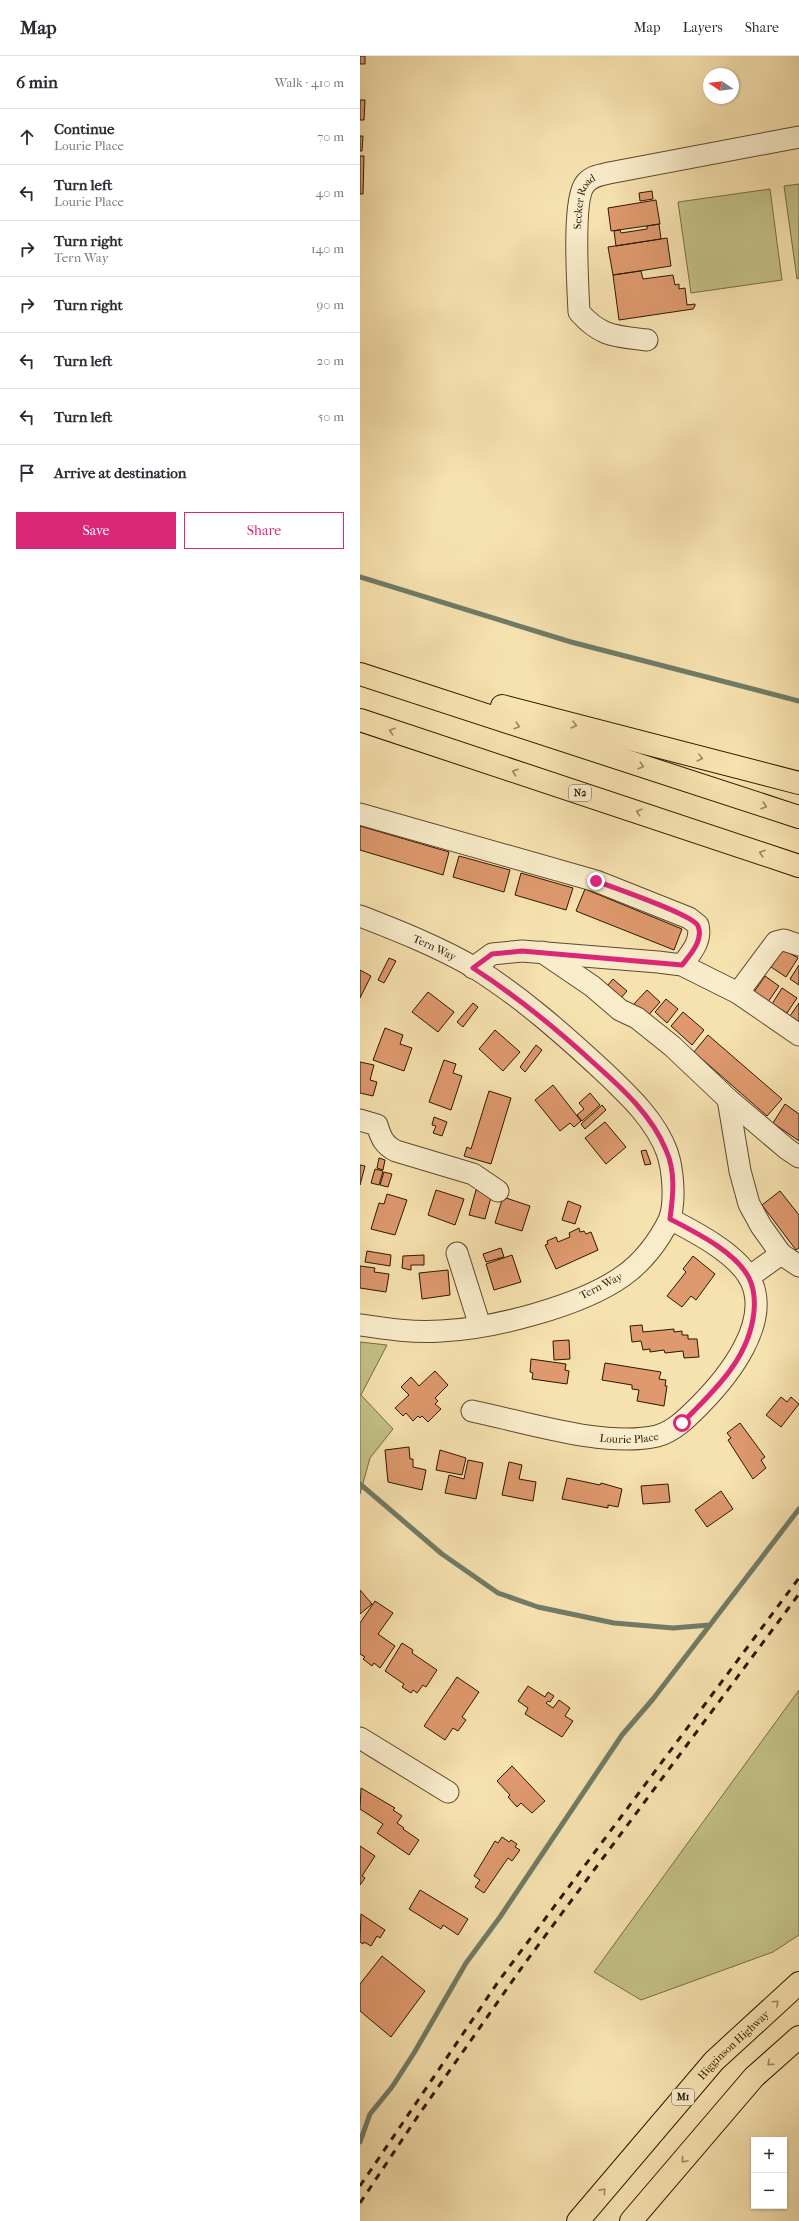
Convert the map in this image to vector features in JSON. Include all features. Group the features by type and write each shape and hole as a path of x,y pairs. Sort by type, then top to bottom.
{"highway":[{"path":"360,669 799,783"},
{"path":"360,674 799,817"},
{"name":"N2","path":"360,720 799,866"},
{"name":"Higginson Highway","path":"578,2221 714,2061 799,1983"},
{"path":"632,2221 754,2077 799,2037"}],"street":[{"name":"Secker Road","path":"647,340 610,336 591,326 578,312 578,210 584,186 592,177 609,173 799,136"},
{"path":"360,814 596,881 689,918 698,925 699,938 695,948 682,965"},
{"name":"Tern Way","path":"360,916 396,930 473,968 506,990 570,1040 621,1088 644,1113 658,1132 667,1151 672,1170 670,1219 648,1253 623,1276 587,1295 537,1313 480,1326 441,1331 403,1331 360,1326"},
{"path":"738,993 776,942 784,940 799,945"},
{"path":"473,968 492,954 522,951 682,965 738,993 799,1034"},
{"path":"542,952 592,986 620,1010 637,1018 672,1046 728,1099 787,1149 799,1157"},
{"path":"728,1099 740,1171 749,1204 781,1254 799,1266"},
{"path":"369,1122 387,1146 396,1151 473,1174 498,1191"},
{"name":"Lourie Place","path":"472,1410 588,1436 638,1439 659,1435 682,1423 707,1398 733,1367 747,1344 753,1326 755,1304 753,1287 749,1277 734,1260 698,1233 670,1219"},
{"path":"457,1253 480,1326"},
{"path":"749,1277 781,1254"},
{"path":"360,1738 448,1792"}],"shaded area":[{"path":"799,184 799,278 797,279 784,186"},
{"path":"770,189 782,280 691,293 678,202"},
{"path":"360,1342 387,1345 361,1395 393,1429 370,1458 360,1494"},
{"path":"799,1690 799,1935 773,1952 641,2000 594,1972"}],"building":[{"path":"360,56 365,56 365,64 360,64"},
{"path":"360,100 365,100 364,120 360,120"},
{"path":"360,136 363,136 362,151 360,151"},
{"path":"360,156 364,156 363,194 360,194"},
{"path":"652,191 653,199 640,201 639,193"},
{"path":"656,200 660,224 611,231 608,208"},
{"path":"659,224 661,239 616,246 614,231 620,230 621,233 647,229 647,226"},
{"path":"667,238 671,266 613,275 608,247"},
{"path":"641,271 643,279 673,275 675,285 679,284 679,289 685,288 687,305 695,304 693,309 619,320 613,275"},
{"path":"360,826 449,852 443,875 360,850"},
{"path":"459,856 510,870 504,892 453,877"},
{"path":"521,873 573,888 566,910 515,895"},
{"path":"585,889 682,929 674,950 576,911"},
{"path":"783,949 798,958 786,977 771,967"},
{"path":"389,958 396,961 384,983 378,980"},
{"path":"799,965 799,985 790,979"},
{"path":"360,970 371,976 360,998"},
{"path":"765,976 779,986 768,1002 754,992"},
{"path":"613,979 627,991 616,1004 602,992"},
{"path":"782,988 797,998 787,1013 772,1004"},
{"path":"647,990 660,1002 646,1018 632,1006"},
{"path":"428,992 454,1012 438,1032 412,1012"},
{"path":"666,999 678,1009 667,1023 655,1012"},
{"path":"473,1003 478,1007 463,1027 457,1022"},
{"path":"799,1003 799,1022 790,1016"},
{"path":"683,1012 704,1030 692,1045 671,1026"},
{"path":"385,1028 403,1035 400,1044 412,1048 404,1071 373,1060"},
{"path":"495,1030 520,1052 503,1071 479,1049"},
{"path":"708,1035 782,1099 767,1116 694,1052"},
{"path":"536,1045 542,1050 525,1072 520,1067"},
{"path":"444,1060 456,1064 453,1073 462,1076 451,1110 429,1102"},
{"path":"360,1062 374,1065 370,1080 377,1082 373,1096 360,1093"},
{"path":"553,1085 581,1121 574,1127 570,1123 560,1131 535,1100"},
{"path":"489,1091 511,1098 491,1164 464,1156 467,1147 471,1149"},
{"path":"590,1093 600,1105 582,1121 577,1115 584,1109 579,1103"},
{"path":"785,1104 799,1114 799,1141 773,1123"},
{"path":"602,1105 606,1110 585,1129 581,1124"},
{"path":"434,1117 447,1122 442,1136 433,1133 436,1126 432,1125"},
{"path":"605,1122 626,1147 606,1164 585,1138"},
{"path":"646,1150 651,1164 645,1165 641,1151"},
{"path":"379,1158 385,1160 383,1170 377,1168"},
{"path":"360,1165 365,1166 360,1185"},
{"path":"375,1169 383,1171 379,1185 371,1183"},
{"path":"384,1172 392,1174 388,1187 380,1185"},
{"path":"436,1190 464,1199 455,1225 428,1215"},
{"path":"476,1190 492,1194 485,1219 469,1215"},
{"path":"780,1191 799,1215 799,1248 796,1250 762,1205"},
{"path":"387,1194 407,1200 395,1235 371,1229 379,1203 384,1204"},
{"path":"503,1197 530,1206 522,1231 495,1223"},
{"path":"568,1201 581,1206 575,1224 562,1220"},
{"path":"579,1228 580,1232 584,1231 586,1234 591,1232 598,1250 556,1269 545,1245 548,1244 547,1241 556,1237 558,1242 570,1237 569,1233"},
{"path":"501,1248 504,1257 486,1262 483,1254"},
{"path":"367,1251 391,1255 390,1266 365,1262"},
{"path":"424,1255 424,1265 411,1265 411,1270 402,1268 403,1256"},
{"path":"512,1255 521,1282 494,1290 486,1264"},
{"path":"693,1256 715,1274 696,1300 691,1296 682,1307 667,1296 686,1272 683,1269"},
{"path":"360,1266 375,1268 374,1272 389,1274 386,1292 360,1288"},
{"path":"448,1270 450,1295 422,1299 419,1273"},
{"path":"642,1325 643,1332 674,1329 674,1332 682,1331 682,1335 688,1335 688,1339 697,1339 699,1357 684,1358 683,1351 665,1353 664,1350 650,1352 650,1349 643,1350 641,1341 632,1342 630,1326"},
{"path":"569,1340 570,1359 554,1360 553,1341"},
{"path":"531,1359 566,1364 565,1370 569,1371 567,1384 532,1379 533,1373 530,1372"},
{"path":"605,1363 661,1372 659,1379 666,1380 665,1386 667,1386 664,1406 637,1401 639,1390 632,1389 632,1385 602,1380"},
{"path":"435,1371 448,1385 435,1398 438,1401 435,1404 441,1409 428,1422 422,1416 420,1418 418,1416 413,1421 406,1413 403,1416 395,1408 409,1395 401,1387 411,1377 419,1386"},
{"path":"781,1397 787,1402 791,1397 799,1404 781,1427 766,1415"},
{"path":"740,1423 765,1457 761,1460 766,1468 753,1479 728,1440 731,1438 727,1433"},
{"path":"409,1447 410,1459 413,1459 413,1467 426,1470 422,1490 388,1482 385,1450"},
{"path":"440,1450 466,1458 462,1475 436,1470"},
{"path":"468,1460 483,1463 476,1499 445,1493 449,1475 464,1479"},
{"path":"509,1462 522,1465 519,1479 536,1482 533,1501 502,1495"},
{"path":"567,1478 600,1485 601,1483 622,1489 618,1507 608,1505 608,1508 562,1499"},
{"path":"668,1484 670,1502 643,1504 641,1486"},
{"path":"721,1491 733,1509 707,1527 695,1510"},
{"path":"360,1590 372,1604 360,1614"},
{"path":"375,1601 393,1613 378,1634 395,1646 380,1668 374,1663 372,1666 363,1659 365,1657 360,1654 360,1623"},
{"path":"402,1643 413,1650 412,1653 437,1670 426,1687 423,1685 417,1693 413,1690 411,1693 402,1687 404,1684 385,1671"},
{"path":"457,1677 479,1692 462,1717 466,1720 458,1731 453,1728 445,1740 424,1726"},
{"path":"528,1686 545,1697 548,1692 554,1696 550,1702 548,1701 546,1703 553,1708 559,1700 570,1708 565,1716 573,1721 562,1737 525,1714 528,1708 518,1701"},
{"path":"512,1766 545,1801 532,1813 521,1803 517,1807 508,1797 510,1795 497,1781"},
{"path":"361,1788 395,1808 393,1810 402,1816 397,1823 419,1840 409,1855 377,1833 383,1824 360,1809"},
{"path":"502,1837 509,1842 511,1840 517,1844 515,1847 520,1850 512,1861 508,1858 484,1893 475,1887 480,1880 474,1876 495,1841 498,1843"},
{"path":"360,1846 375,1856 362,1876 365,1878 360,1885"},
{"path":"420,1890 468,1919 458,1935 443,1925 441,1929 409,1909"},
{"path":"361,1914 385,1930 380,1938 377,1936 371,1946 364,1942 363,1944 360,1942"},
{"path":"382,1956 425,1991 391,2037 360,2011 360,1984"}],"waterway":[{"path":"360,577 571,642 799,701"},
{"path":"360,1484 442,1554 498,1593 538,1607 614,1623 673,1628 710,1625"},
{"path":"360,2142 370,2114 392,2087 414,2053 466,1963 500,1917 622,1735 653,1699 799,1509"}],"railway":[{"path":"360,2186 498,1982 799,1578"},
{"path":"360,2203 420,2113 525,1963 799,1594"}],"route":[{"path":"596,881 674,911 696,922 699,930 699,938 695,948 682,965 522,951 492,954 473,968 533,1010 570,1040 621,1088 644,1113 658,1132 667,1151 672,1170 672,1200 670,1219 698,1233 734,1260 749,1277 753,1287 755,1304 753,1326 747,1344 733,1367 707,1398 682,1423"}]}
